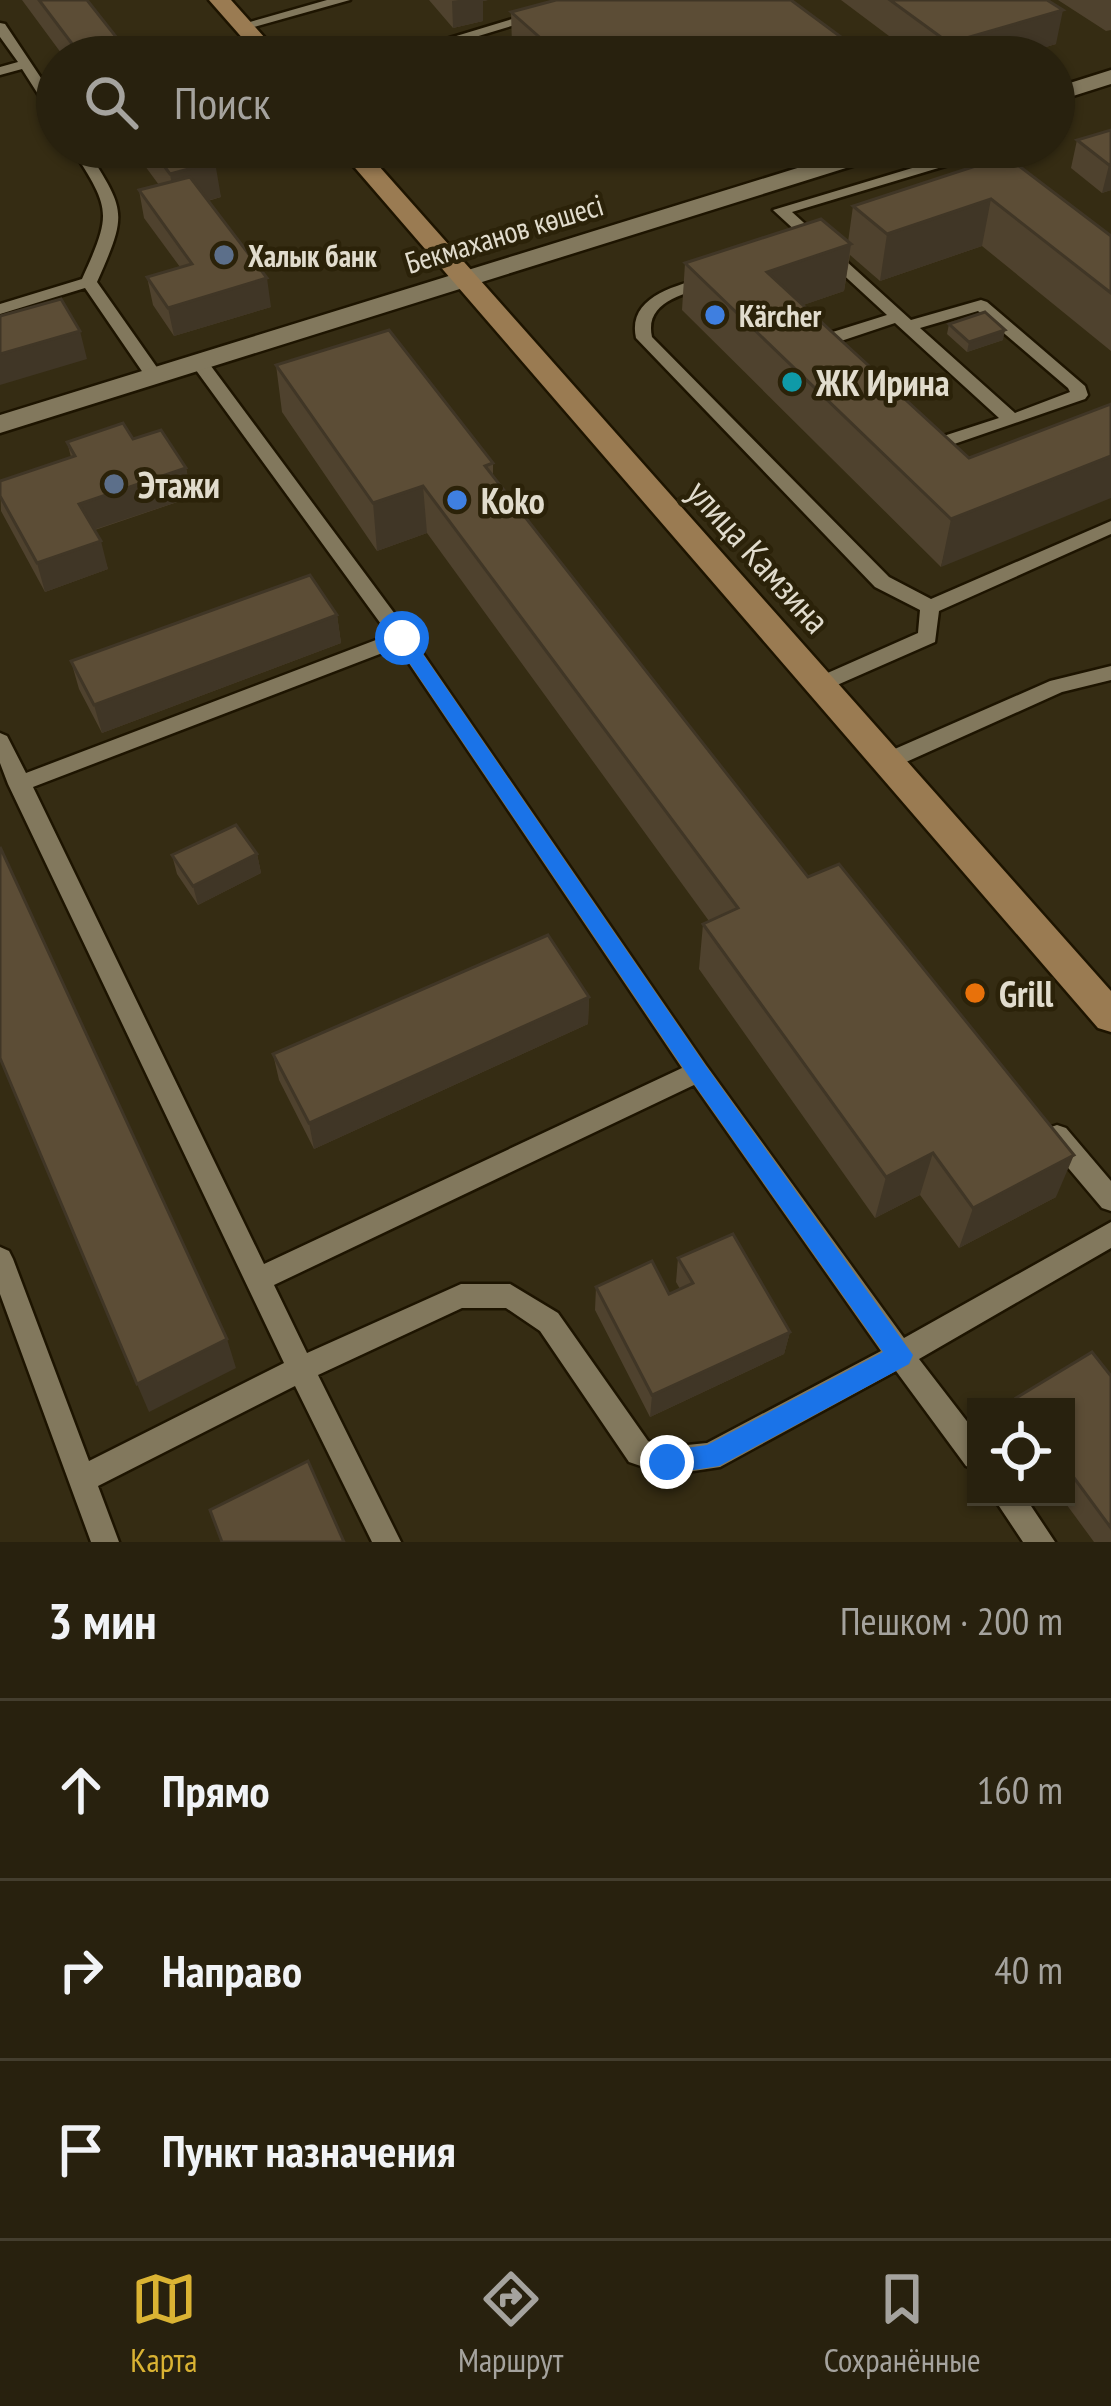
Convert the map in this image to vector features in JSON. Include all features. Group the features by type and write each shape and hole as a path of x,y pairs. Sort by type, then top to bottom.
{"main road":[{"path":"220,0 252,36"},
{"name":"улица Камзина","path":"367,168 1111,1017"}],"street":[{"path":"1075,88 1111,77"},
{"name":"Бекмаханов көшесі","path":"0,424 822,168"}],"lane":[{"path":"243,26 343,0"},
{"path":"466,36 590,0"},
{"path":"0,27 36,79"},
{"path":"0,71 26,64"},
{"path":"0,309 89,282 117,219 114,205 91,168"},
{"path":"781,210 934,168"},
{"path":"758,188 1012,420"},
{"path":"797,250 840,236"},
{"path":"717,278 657,299 644,312 640,328 644,338 882,581 930,607"},
{"path":"89,282 154,376"},
{"path":"839,369 821,347 829,339 981,305 1079,390 1079,395 938,447 916,443"},
{"path":"199,362 402,638 698,1072 967,1444"},
{"path":"930,607 1111,527"},
{"path":"820,684 928,637 930,607"},
{"path":"19,784 402,638"},
{"path":"888,761 1057,686 1111,672"},
{"path":"0,741 387,1542"},
{"path":"260,1280 698,1072"},
{"path":"1037,1113 1111,1200"},
{"path":"82,1480 301,1369 461,1296 510,1295 549,1322 639,1452 667,1462 710,1457 1111,1234"},
{"path":"0,1259 105,1542"},
{"path":"1014,1506 1041,1542"}],"building":[{"path":"39,0 87,0 115,36 66,36"},
{"path":"556,0 791,0 839,36 538,36 511,12"},
{"path":"890,0 1047,0 1063,10 973,36 939,36"},
{"path":"1111,130 1109,165 1077,140"},
{"path":"969,168 1022,168 1111,236 1111,293 991,199 887,234 853,206"},
{"path":"190,177 267,278 168,308 147,277 192,264 139,190"},
{"path":"821,219 851,244 767,272 969,458 1111,404 1111,456 951,519 685,263"},
{"path":"61,299 80,331 0,354 0,316"},
{"path":"985,312 1005,330 969,342 949,324"},
{"path":"389,330 493,463 485,466 808,877 839,864 1074,1155 973,1208 933,1153 886,1177 703,924 738,908 423,486 373,503 276,365"},
{"path":"123,423 133,439 161,430 186,468 79,504 101,541 37,563 0,496 0,481 75,456 67,442"},
{"path":"310,575 337,615 94,705 71,661"},
{"path":"236,825 257,854 193,886 172,855"},
{"path":"0,847 227,1339 137,1384 0,1058"},
{"path":"548,935 589,997 309,1123 273,1054"},
{"path":"733,1234 790,1332 652,1395 596,1287 652,1261 669,1294 693,1283 678,1258"},
{"path":"1092,1352 1111,1376 1111,1528 1075,1479 1075,1398 1016,1398"},
{"path":"308,1461 344,1542 222,1542 210,1510"}],"place":[{"name":"Халык банк","path":"224,255"},
{"name":"Kärcher","path":"715,315"},
{"name":"ЖК Ирина","path":"792,382"},
{"name":"Этажи","path":"114,484"},
{"name":"Koko","path":"457,500"},
{"name":"Grill","path":"975,993"}],"route":[{"path":"402,638 698,1072 900,1355 710,1457 667,1462"}]}
